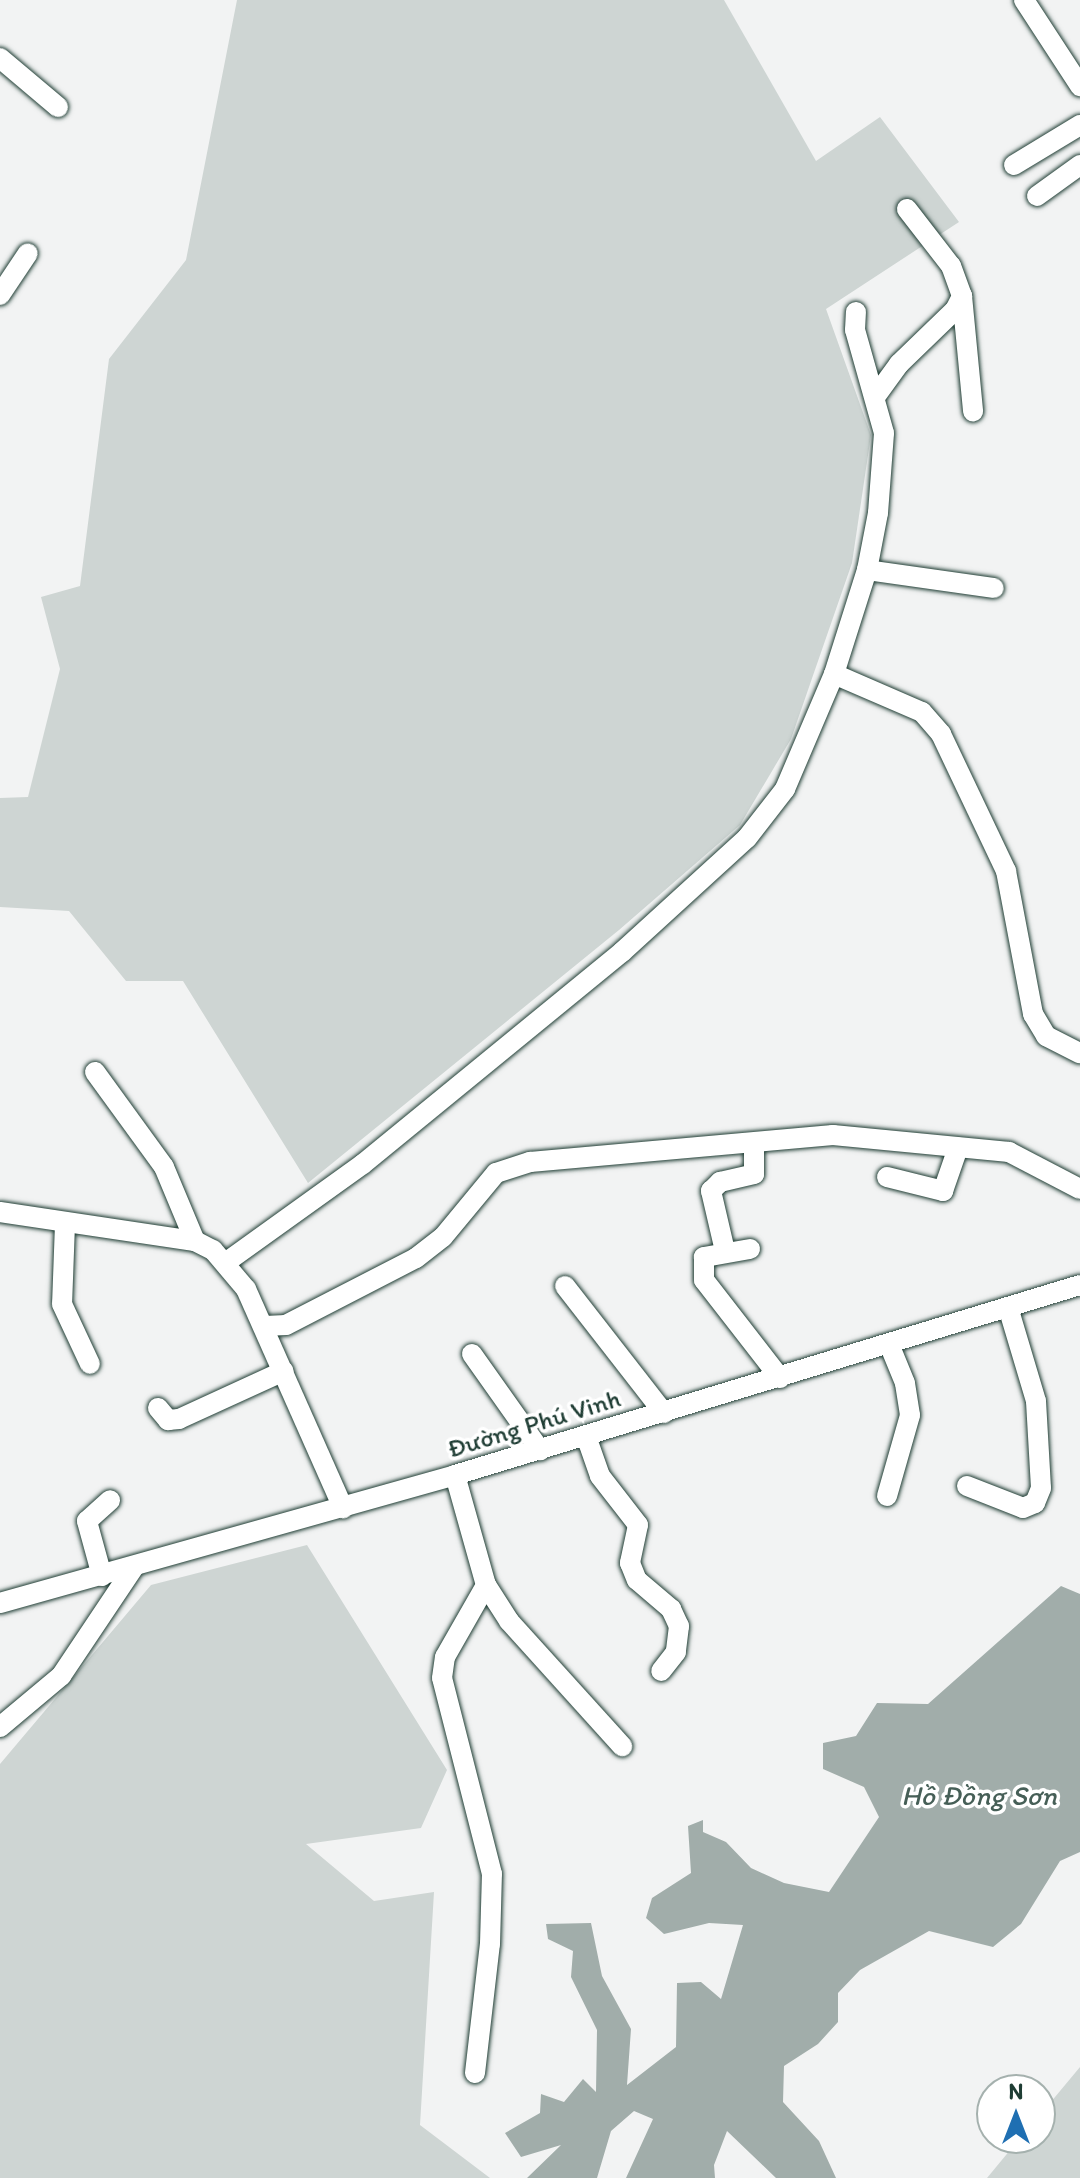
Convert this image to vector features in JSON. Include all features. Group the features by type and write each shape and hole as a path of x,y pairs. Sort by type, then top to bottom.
{"street":[{"path":"1024,0 1080,86"},
{"path":"0,58 58,107"},
{"path":"1014,165 1080,125"},
{"path":"1037,196 1080,165"},
{"path":"907,209 951,266 962,296 973,411"},
{"path":"0,295 28,253"},
{"path":"875,397 962,296"},
{"path":"225,1263 363,1164 495,1058 747,838 785,789 834,674 867,570 884,464 875,397 855,330 856,312"},
{"path":"867,570 994,588"},
{"path":"834,674 922,712 941,734 1006,871 1033,1014 1046,1036 1080,1053"},
{"path":"95,1072 164,1167 195,1241"},
{"path":"265,1326 286,1325 416,1258 443,1237 501,1169 622,1150 754,1145 833,1135 1009,1152 1080,1189"},
{"path":"725,1251 711,1191 720,1182 754,1174 754,1145"},
{"path":"887,1177 938,1193 947,1184 958,1148"},
{"path":"0,1212 195,1241 225,1263 246,1289 265,1326 343,1508"},
{"path":"65,1224 62,1304 90,1364"},
{"path":"750,1249 725,1251 702,1260 708,1290 780,1378"},
{"name":"Đường Phú Vinh","path":"0,1603 540,1450 1080,1285"},
{"path":"565,1286 664,1413"},
{"path":"967,1486 1023,1508 1035,1503 1041,1488 1036,1401 1008,1307"},
{"path":"887,1496 910,1415 905,1383 889,1344"},
{"path":"472,1354 540,1450"},
{"path":"158,1408 168,1420 179,1419 284,1371"},
{"path":"586,1436 600,1476 638,1525 630,1563 637,1580 671,1609 679,1626 676,1652 661,1671"},
{"path":"455,1475 486,1585 509,1621 622,1746"},
{"path":"102,1576 87,1521 110,1500"},
{"path":"0,1727 61,1676 134,1567"},
{"path":"475,2073 490,1944 492,1874 442,1678 445,1657 486,1585"}],"shaded area":[{"path":"237,0 724,0 816,161 880,117 959,222 826,309 871,435 852,563 791,739 740,825 619,930 308,1183 183,981 126,981 69,911 0,907 0,798 28,797 60,669 41,597 80,586 109,359 186,260"},
{"path":"307,1545 447,1770 421,1828 306,1844 374,1901 434,1892 420,2125 490,2178 0,2178 0,1764 151,1585"},
{"path":"1080,2067 1080,2178 987,2178 1007,2154 1056,2154 1056,2096"}],"water":[{"name":"Hồ Đồng Sơn","path":"1061,1586 1080,1594 1080,1852 1060,1861 1021,1924 993,1947 929,1931 860,1970 838,1993 838,2022 818,2044 784,2066 783,2102 819,2141 836,2178 776,2178 727,2131 714,2165 715,2178 626,2178 653,2119 634,2111 611,2131 597,2178 527,2178 561,2145 521,2157 505,2133 540,2113 541,2094 564,2102 583,2079 596,2092 597,2030 571,1977 573,1951 548,1939 546,1924 591,1923 602,1976 631,2029 627,2085 676,2047 677,1983 701,1982 721,1999 743,1925 709,1923 664,1934 646,1918 652,1898 691,1873 688,1826 703,1820 703,1832 726,1842 751,1868 784,1883 829,1892 879,1817 864,1787 823,1769 823,1743 856,1736 877,1703 928,1704"}]}
